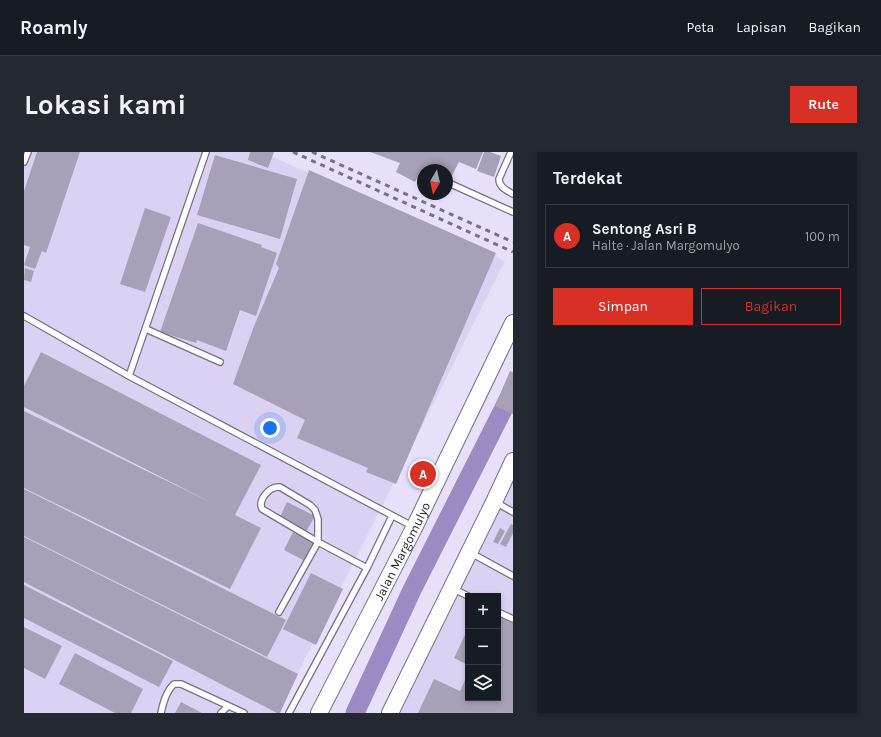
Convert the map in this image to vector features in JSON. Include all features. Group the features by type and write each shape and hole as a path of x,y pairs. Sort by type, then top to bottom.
{"main road":[{"name":"Jalan Margomulyo","path":"319,713 414,528 513,323"},
{"path":"390,713 470,552 513,461"}],"lane":[{"path":"24,162 28,152"},
{"path":"129,376 206,152"},
{"path":"511,152 499,182 505,190 513,194"},
{"path":"453,185 513,212"},
{"path":"24,316 129,376 414,528"},
{"path":"146,329 220,362"},
{"path":"279,612 318,542 318,519 315,510 310,505 280,487 274,486 270,488 261,502 260,506 262,509 318,542 367,568"},
{"path":"494,502 513,512"},
{"path":"289,713 367,568 392,516"},
{"path":"470,552 513,576"},
{"path":"452,588 465,594"},
{"path":"501,613 513,619"},
{"path":"162,713 162,705 169,688 174,684 181,684 244,713"},
{"path":"221,713 228,706"}],"shaded area":[{"path":"24,152 262,152 505,261 278,713 24,713"},
{"path":"513,478 513,713 397,713"}],"building":[{"path":"37,152 80,152 46,253 42,251 35,269 24,265 30,247 24,245 24,191"},
{"path":"250,152 274,152 268,168 248,160"},
{"path":"370,152 483,152 476,169 459,162 453,174 453,164 417,164 417,178 415,182 396,172 400,163"},
{"path":"484,152 490,152 501,156 494,177 477,171"},
{"path":"215,155 297,179 280,239 197,215"},
{"path":"309,170 496,253 396,484 366,472 368,468 297,438 305,420 233,384 254,326 279,268 276,264"},
{"path":"145,208 171,217 145,292 120,284"},
{"path":"198,223 262,245 261,247 277,253 256,316 240,310 226,351 197,340 196,343 160,332"},
{"path":"25,268 34,271 31,282 24,280"},
{"path":"41,352 261,465 235,515 261,528 230,589 24,488 24,411 214,504 24,407 24,386"},
{"path":"510,371 513,372 513,414 495,406"},
{"path":"24,489 286,620 267,657 24,536"},
{"path":"287,502 315,516 306,532 279,519"},
{"path":"511,524 513,525 513,533 506,547 500,544"},
{"path":"500,528 505,531 498,544 493,542"},
{"path":"293,532 314,543 305,561 284,550"},
{"path":"24,537 298,674 280,713 277,713 24,582"},
{"path":"311,573 343,589 316,645 283,629"},
{"path":"24,585 173,661 159,687 24,618"},
{"path":"501,617 513,623 513,713 418,713 434,679 460,691 465,680 465,701 501,701"},
{"path":"24,627 62,646 45,679 24,668"},
{"path":"465,635 465,664 454,658"},
{"path":"75,653 143,689 131,713 115,713 59,684"},
{"path":"181,702 202,713 175,713"}],"waterway":[{"path":"355,713 412,590 513,390"}],"railway":[{"path":"293,152 513,252"},
{"path":"312,152 513,242"}],"place":[{"name":"Sentong Asri B","path":"423,474"}]}
